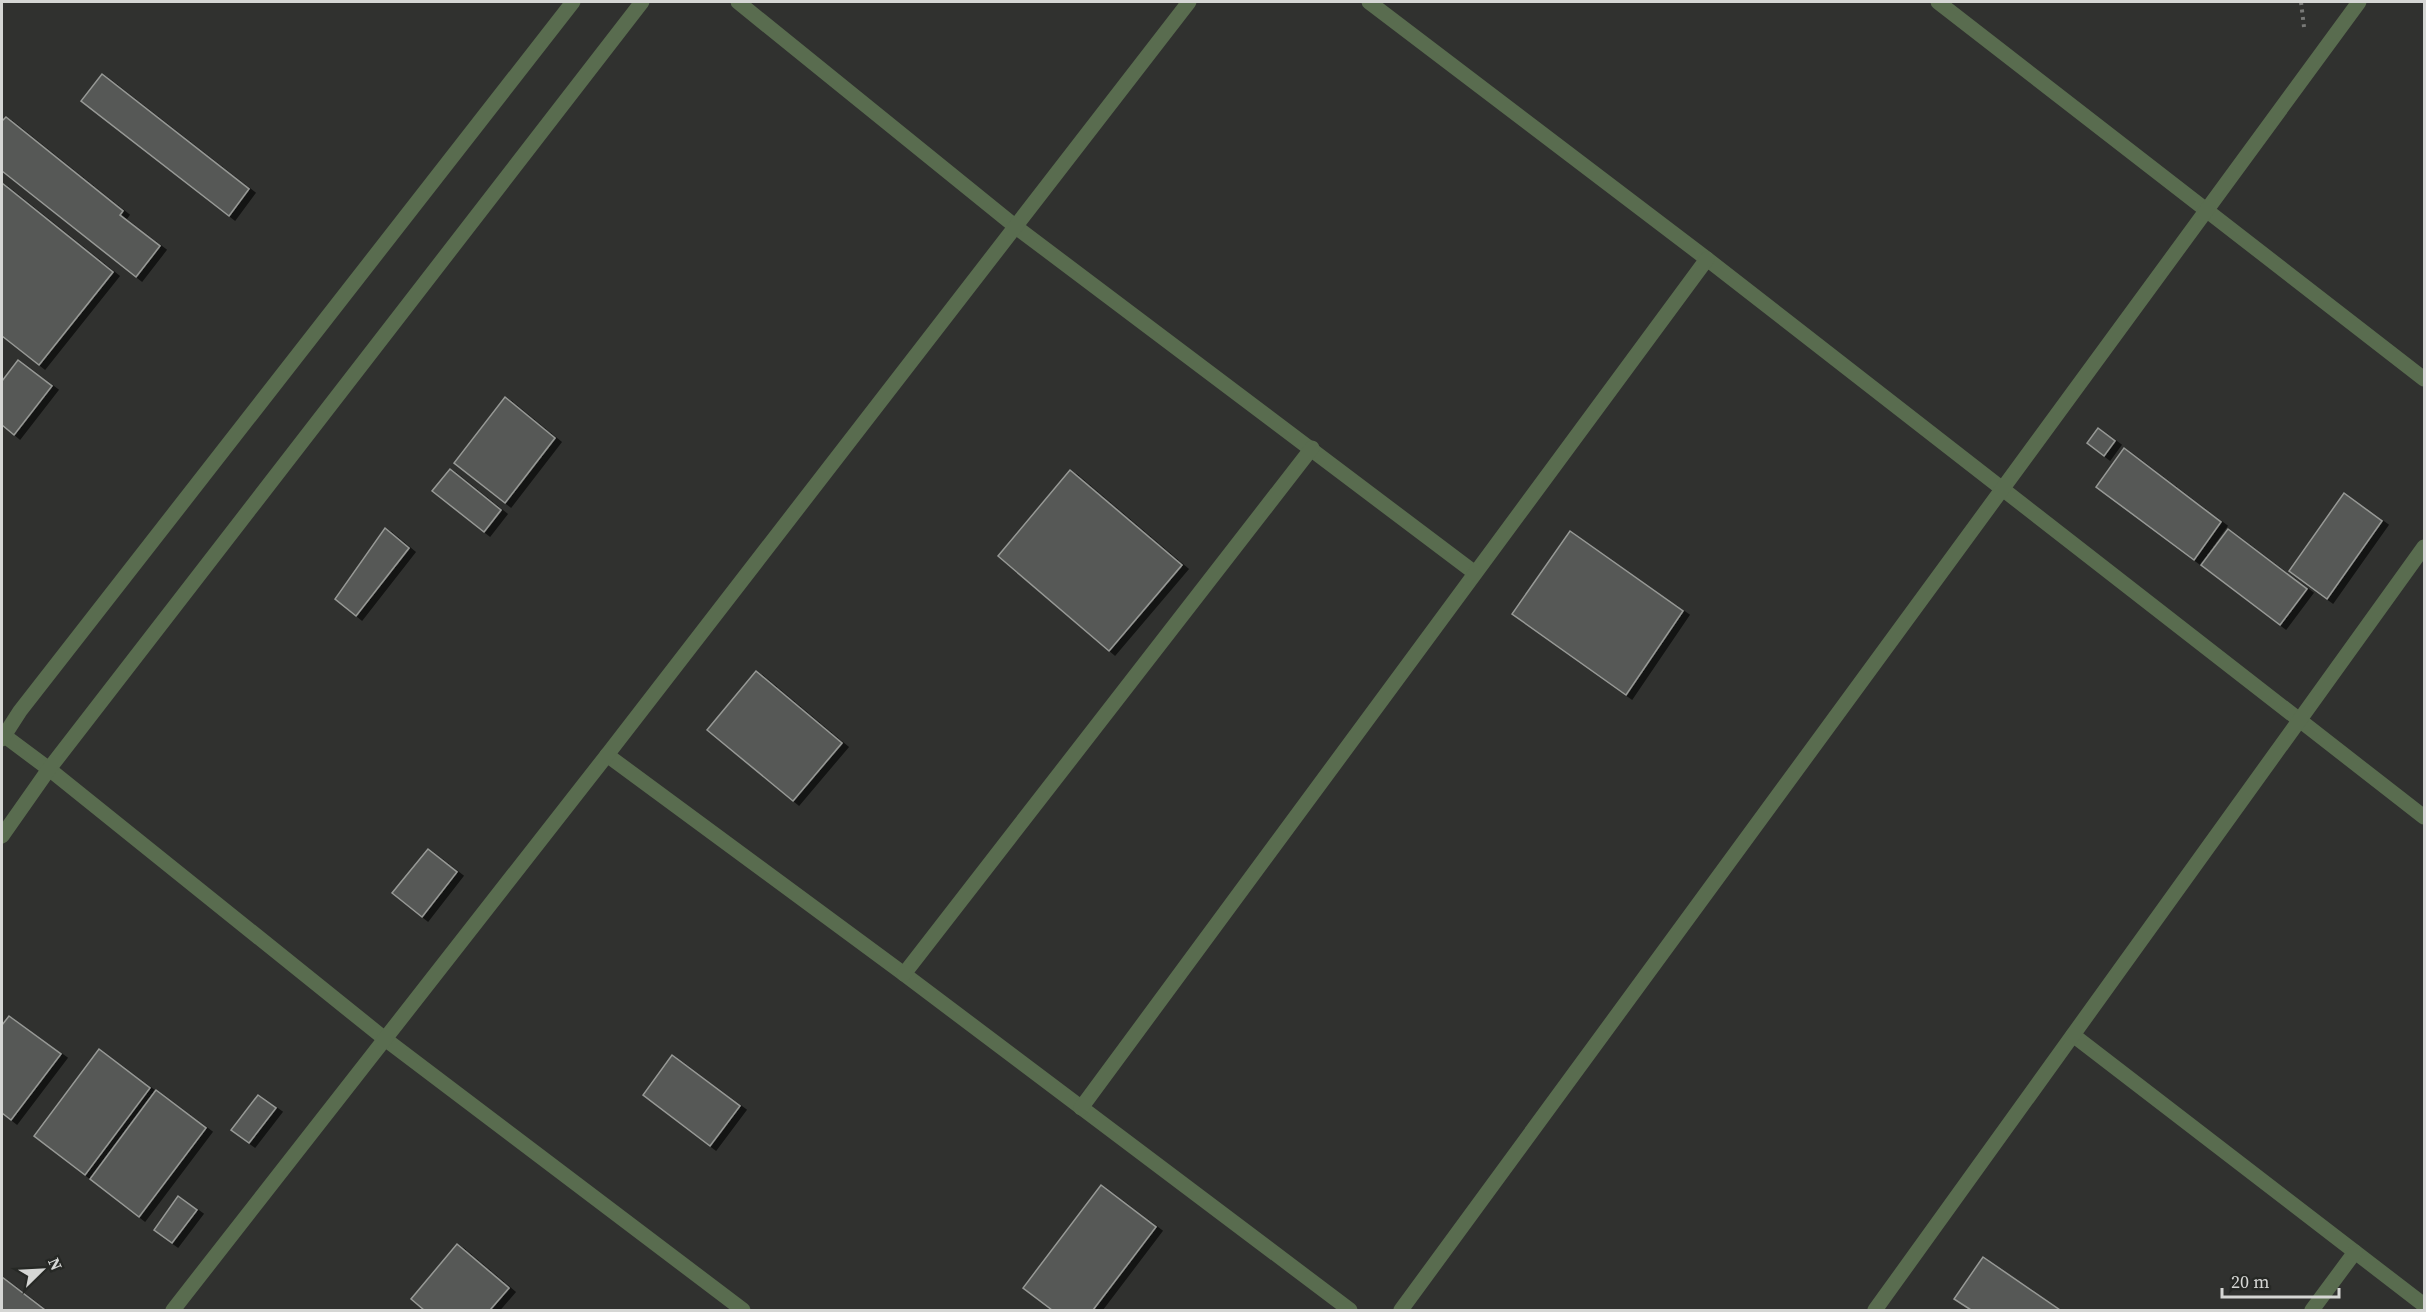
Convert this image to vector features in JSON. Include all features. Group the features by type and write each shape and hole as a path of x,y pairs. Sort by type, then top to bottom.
{"street":[{"path":"573,2 2,737 49,769 385,1039 742,1311"},
{"path":"2,836 49,769 642,2"},
{"path":"738,2 1016,226 1312,447 1475,573"},
{"path":"173,1311 607,755 1189,2"},
{"path":"1369,2 1707,259 2424,817"},
{"path":"1938,2 2424,379"},
{"path":"1401,1311 2359,2"},
{"path":"1081,1108 1707,259"},
{"path":"904,974 1312,447"},
{"path":"1875,1311 2424,547"},
{"path":"607,755 904,974 1350,1311"},
{"path":"2073,1035 2424,1305"},
{"path":"2312,1311 2355,1252"}],"building":[{"path":"102,74 249,189 229,216 81,101"},
{"path":"6,117 123,211 120,215 160,246 136,277 2,171 2,121"},
{"path":"2,183 113,272 39,365 2,336"},
{"path":"18,360 52,386 14,435 2,425 2,381"},
{"path":"505,397 555,438 505,503 454,463"},
{"path":"2098,428 2115,441 2104,456 2087,443"},
{"path":"2124,448 2221,522 2194,560 2096,487"},
{"path":"450,469 501,510 484,532 432,491"},
{"path":"1070,470 1182,565 1109,651 998,556"},
{"path":"2344,493 2382,521 2327,599 2289,571"},
{"path":"385,528 409,548 356,616 335,599"},
{"path":"2228,529 2307,589 2280,625 2201,565"},
{"path":"1570,531 1683,611 1626,695 1512,614"},
{"path":"756,671 842,743 793,801 707,730"},
{"path":"428,849 457,872 422,917 392,893"},
{"path":"9,1016 61,1054 11,1120 2,1113 2,1025"},
{"path":"99,1049 150,1088 85,1175 34,1136"},
{"path":"672,1055 740,1106 710,1146 643,1095"},
{"path":"156,1090 206,1128 139,1217 90,1179"},
{"path":"258,1095 276,1108 249,1143 231,1130"},
{"path":"1101,1185 1156,1227 1093,1310 1052,1310 1023,1288"},
{"path":"178,1196 197,1210 172,1243 154,1230"},
{"path":"457,1244 509,1288 490,1310 424,1310 411,1299"},
{"path":"1983,1257 2060,1310 1971,1310 1954,1299"},
{"path":"2,1277 45,1310 2,1310"}]}
